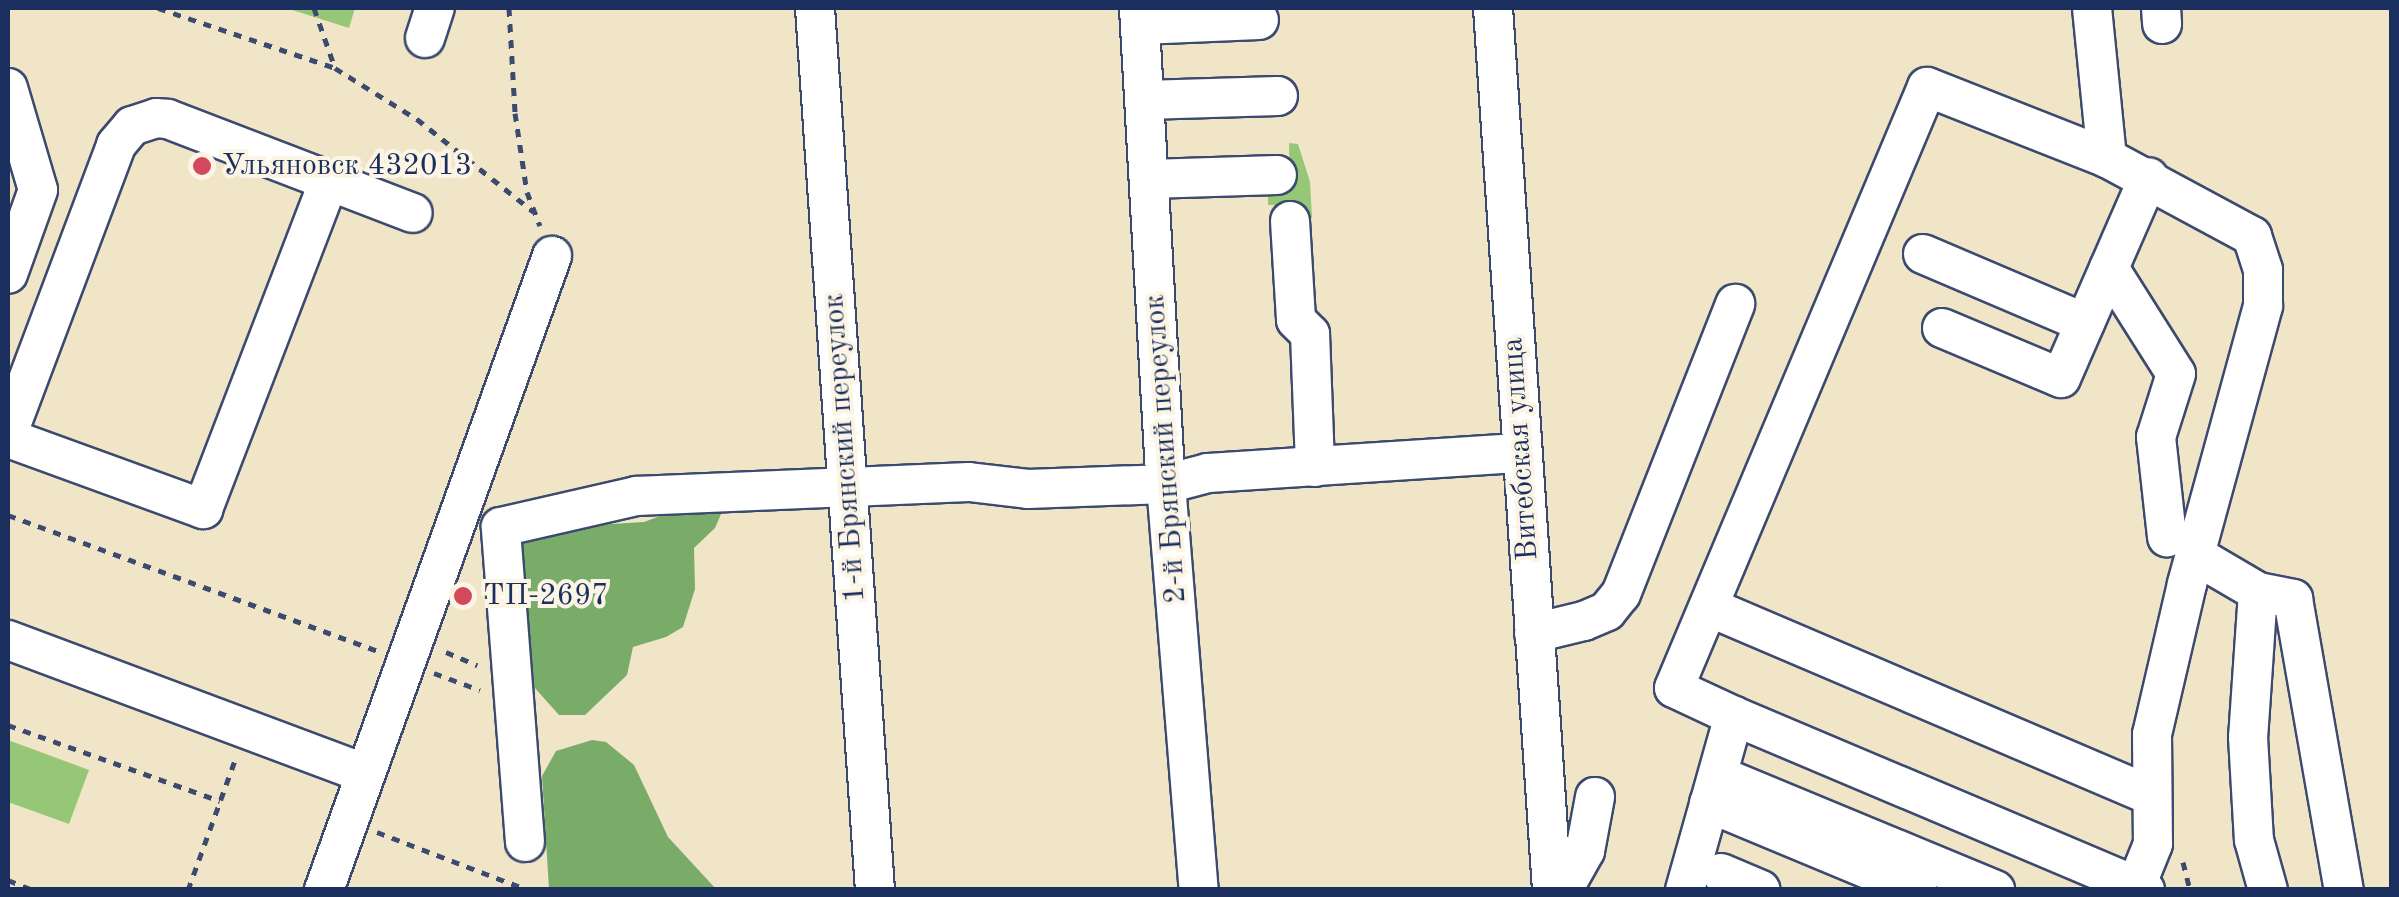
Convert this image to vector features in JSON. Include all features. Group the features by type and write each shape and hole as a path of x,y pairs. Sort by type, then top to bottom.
{"street":[{"name":"1-й Брянский переулок","path":"815,8 875,890"},
{"name":"Витебская улица","path":"1494,8 1552,890"},
{"path":"2092,8 2107,158"},
{"path":"1139,16 1258,20"},
{"name":"2-й Брянский переулок","path":"1139,16 1166,484 1199,890"},
{"path":"1927,86 2107,158 2149,177 2252,236 2263,270 2263,306 2181,546 2152,734 2153,844 2141,888 1674,688 1927,86"},
{"path":"8,88 38,190 8,274"},
{"path":"1144,100 1278,96"},
{"path":"330,181 203,509 8,436 116,145 132,126 156,118 168,119 330,181 413,213"},
{"path":"1148,179 1278,175"},
{"path":"1942,328 2061,378 2149,177"},
{"path":"1290,221 1296,320 1310,334 1315,466"},
{"path":"1923,254 2085,323"},
{"path":"324,890 445,544 552,256"},
{"path":"2110,268 2176,374 2156,437 2181,546 2258,592 2293,599 2344,890"},
{"path":"1534,633 1584,621 1606,611 1621,594 1735,304"},
{"path":"445,544 636,496 969,482 1028,489 1166,484 1208,473 1521,453"},
{"path":"502,527 525,842"},
{"path":"2258,592 2248,737 2254,840 2268,890"},
{"path":"1708,607 2150,795"},
{"path":"8,640 364,772"},
{"path":"1685,890 1720,792 1734,716"},
{"path":"1720,792 1918,890"},
{"path":"1720,792 1995,890"},
{"path":"1563,890 1585,851 1595,797"},
{"path":"1721,872 1760,890"}],"path":[{"path":"158,8 334,68 416,118 534,212"},
{"path":"314,8 334,68"},
{"path":"509,8 515,113 534,212 552,256"},
{"path":"8,516 407,650 514,691"},
{"path":"407,650 514,691"},
{"path":"8,725 220,801"},
{"path":"188,890 246,729"},
{"path":"348,820 528,890"},
{"path":"8,880 33,890"}],"green space":[{"path":"286,8 355,8 349,28"},
{"path":"1289,143 1298,144 1310,182 1312,218 1280,220 1274,205 1268,205 1268,191 1290,189"},
{"path":"679,509 720,510 721,514 715,528 694,548 695,589 683,627 633,647 627,675 585,715 559,715 534,687 519,551 523,541 563,527 644,522"},
{"path":"8,740 89,770 69,824 8,802"},
{"path":"592,740 606,742 634,765 668,837 716,889 549,889 542,776 556,751"}],"place":[{"name":"Ульяновск 432013","path":"202,166"},
{"name":"ТП-2697","path":"463,596"}]}
